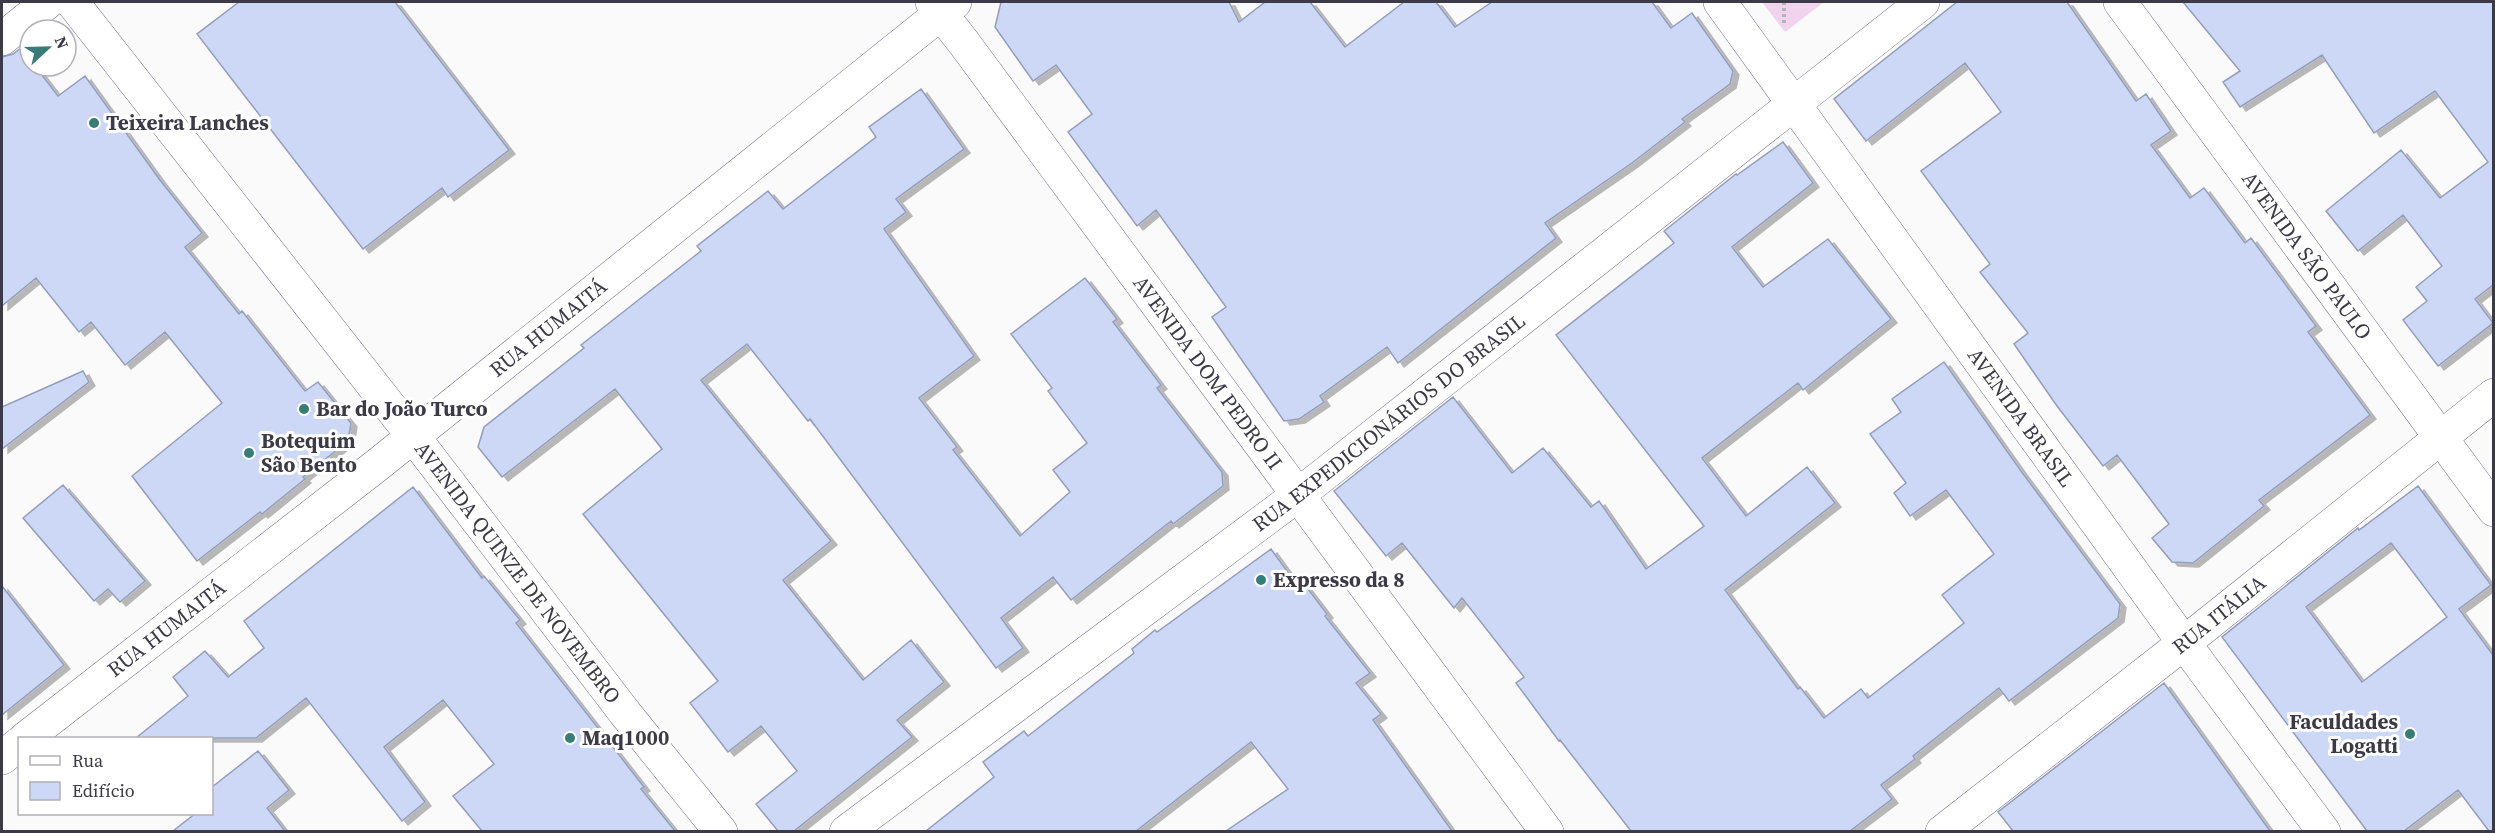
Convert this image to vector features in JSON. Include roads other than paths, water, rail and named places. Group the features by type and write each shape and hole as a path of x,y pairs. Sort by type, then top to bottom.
{"street":[{"path":"2,39 48,2"},
{"name":"AVENIDA QUINZE DE NOVEMBRO","path":"72,2 413,436 625,713 721,831"},
{"name":"AVENIDA BRASIL","path":"1720,2 2184,644 2324,831"},
{"name":"RUA EXPEDICIONÁRIOS DO BRASIL","path":"846,831 1298,495 1923,2"},
{"name":"AVENIDA SÃO PAULO","path":"2120,2 2493,510"},
{"name":"RUA HUMAITÁ","path":"27,737 413,436 942,5"},
{"name":"AVENIDA DOM PEDRO II","path":"942,5 964,43 1547,831"},
{"name":"RUA ITÁLIA","path":"1942,831 2184,644 2441,440 2493,395"},
{"path":"2,758 18,746"}],"place":[{"name":"Teixeira Lanches","path":"94,123"},
{"name":"Bar do João Turco","path":"304,409"},
{"name":"Botequim São Bento","path":"249,453"},
{"name":"Expresso da 8","path":"1261,580"},
{"name":"Faculdades Logatti","path":"2410,734"},
{"name":"Maq1000","path":"570,738"}]}
